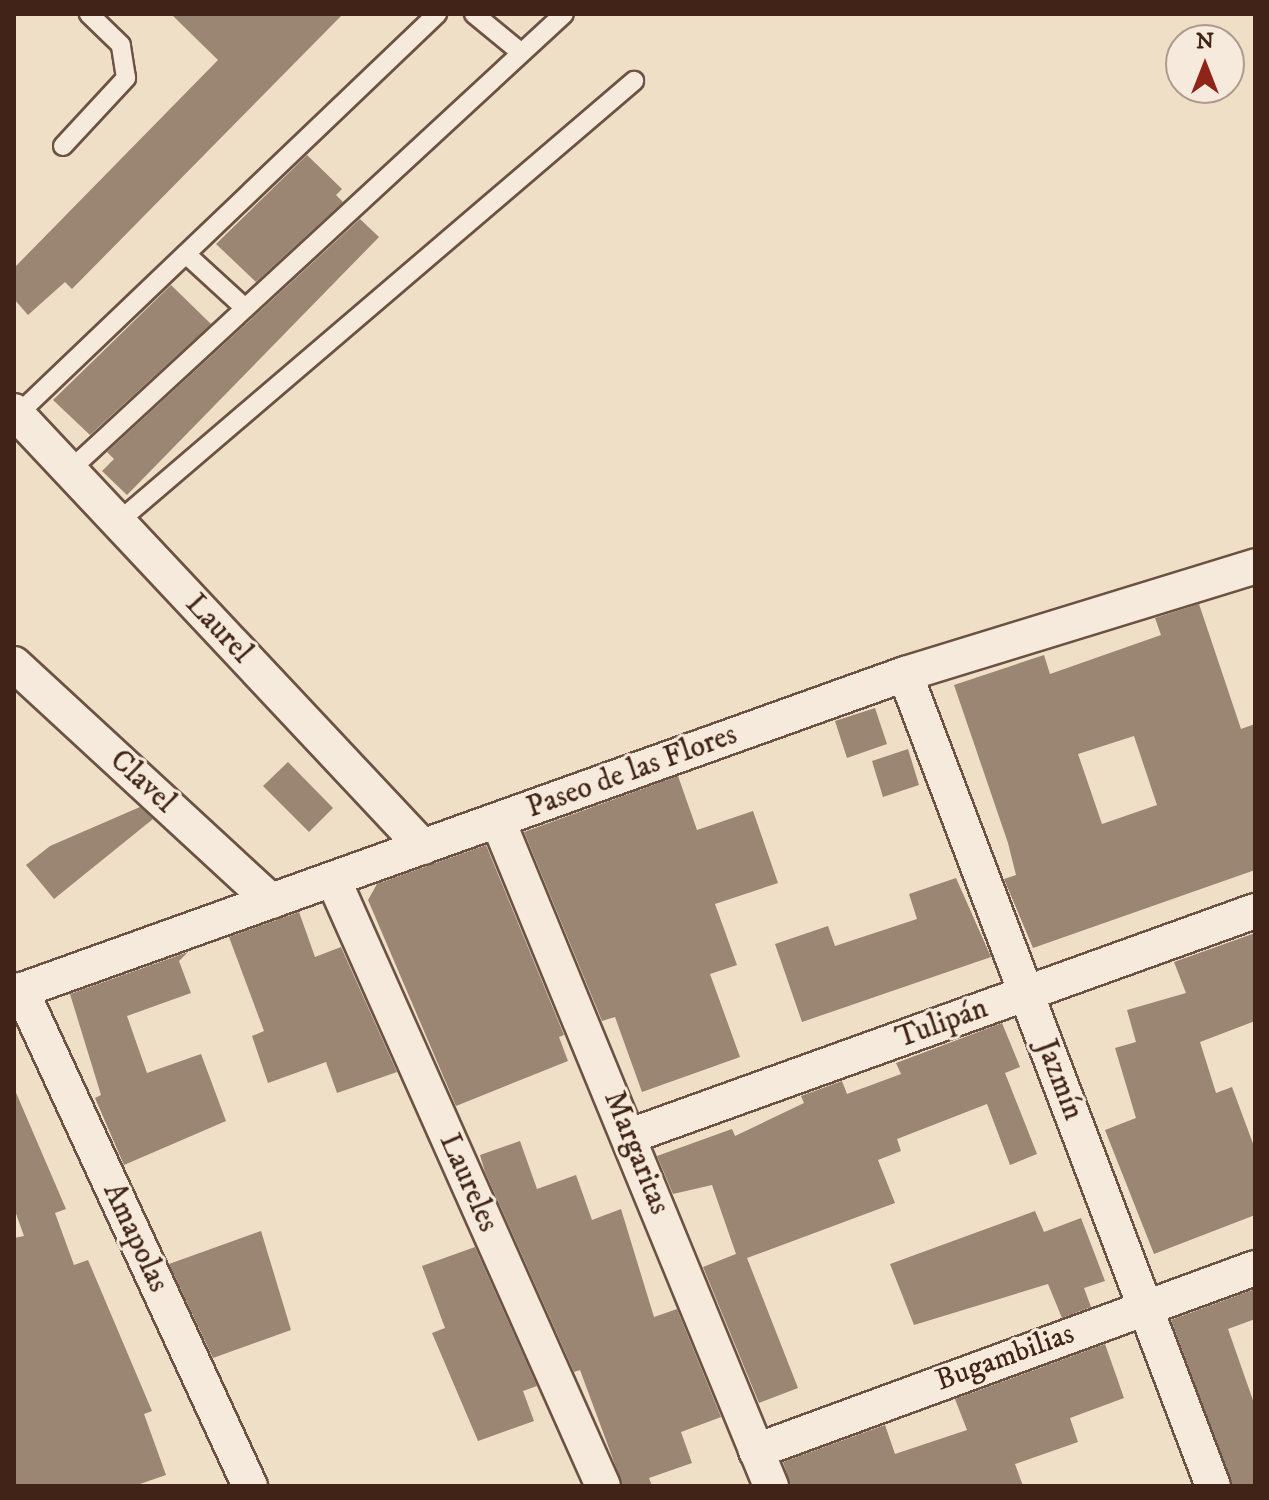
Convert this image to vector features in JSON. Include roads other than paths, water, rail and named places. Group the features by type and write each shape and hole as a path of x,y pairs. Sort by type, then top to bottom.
{"street":[{"name":"Laurel","path":"16,413 423,847"},
{"name":"Paseo de las Flores","path":"17,992 905,674 1255,566"},
{"name":"Clavel","path":"14,664 271,901"},
{"name":"Jazmín","path":"905,674 1213,1486"},
{"name":"Margaritas","path":"498,821 630,1136 771,1486"},
{"name":"Laureles","path":"333,879 603,1486"},
{"name":"Tulipán","path":"630,1136 1255,911"},
{"name":"Amapolas","path":"17,992 250,1486"},
{"name":"Bugambilias","path":"756,1451 1255,1268"}],"lane":[{"path":"63,146 126,78 121,45 89,14"},
{"path":"16,413 437,14"},
{"path":"474,14 519,51"},
{"path":"70,470 519,51 564,14"},
{"path":"118,522 634,81"},
{"path":"186,254 245,308"}]}
